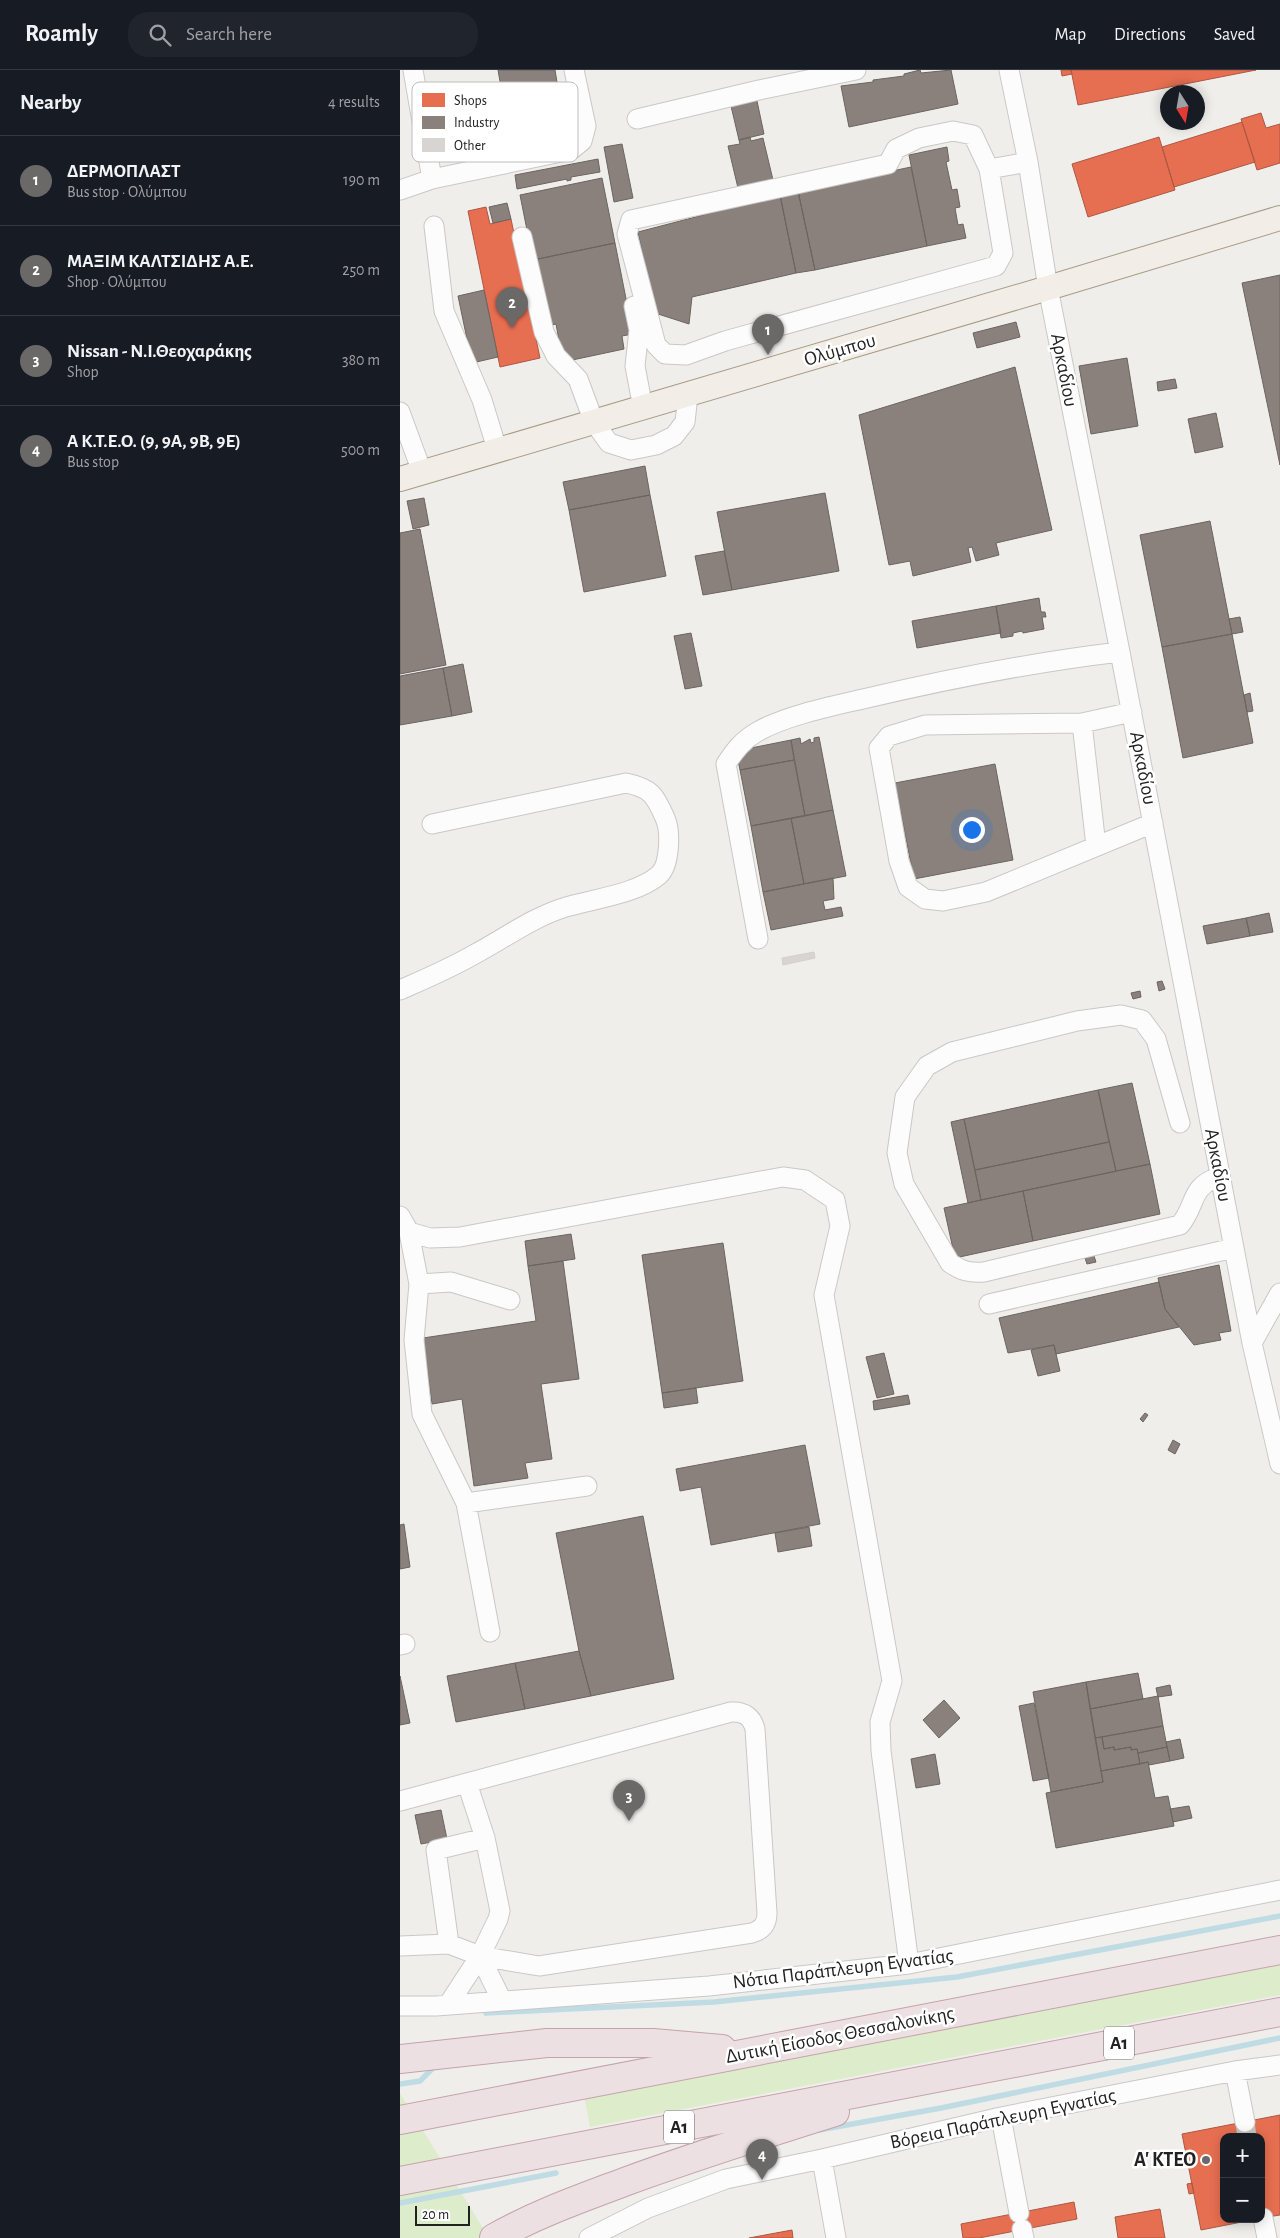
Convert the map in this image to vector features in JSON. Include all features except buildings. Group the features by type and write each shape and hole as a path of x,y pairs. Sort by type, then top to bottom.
{"highway":[{"name":"Δυτική Είσοδος Θεσσαλονίκης","path":"400,2120 1280,1950"},
{"name":"Α1","path":"400,2181 1280,2012"},
{"path":"400,2059 546,2043 653,2043 756,2052"},
{"path":"494,2238 520,2223 704,2154 958,2073"}],"main road":[{"name":"Ολύμπου","path":"411,475 688,395 1280,218"}],"street":[{"path":"637,119 759,90 856,70"},
{"name":"Αρκαδίου","path":"1010,70 1028,162 1048,288 1132,712 1252,1343 1280,1464"},
{"path":"578,89 586,126 582,141 578,144"},
{"path":"954,132 973,135 989,169 1003,253 996,266 725,340 686,355 665,354 656,345 628,234 631,220 888,164 896,150 919,138 954,132"},
{"path":"429,162 432,179"},
{"path":"400,190 432,179 513,162"},
{"path":"989,169 1028,162"},
{"path":"434,226 444,311 482,400 497,449"},
{"path":"522,237 544,332 556,356 578,379 594,422 609,444 632,450 656,445 674,436 685,422 688,395"},
{"path":"622,247 639,330 634,366 644,408"},
{"path":"400,412 411,475"},
{"path":"758,939 726,764 739,745 758,731 823,708 1056,659 1120,652"},
{"path":"1132,712 1082,722 925,725 889,736 879,748 899,861 908,887 925,898 943,901 986,892 1153,823"},
{"path":"1082,722 1096,846"},
{"path":"400,990 474,955 532,921 564,908 638,888 660,875 669,852 667,822 656,798 643,787 626,783 432,824"},
{"path":"1180,1123 1156,1038 1142,1020 1121,1015 1077,1021 952,1052 927,1066 905,1098 897,1153 904,1184 950,1263 962,1271 971,1273 984,1272 1180,1225 1188,1216 1195,1193 1206,1182 1220,1176"},
{"path":"405,1224 430,1238 460,1237 783,1177 805,1180 835,1200 840,1226 824,1295 892,1681 880,1722 881,1751 909,1964"},
{"path":"405,1224 419,1284 414,1340 422,1414 466,1503 490,1632"},
{"path":"989,1304 1234,1248"},
{"path":"419,1284 451,1282 510,1300"},
{"path":"1252,1343 1280,1292"},
{"path":"466,1503 587,1486"},
{"path":"400,1801 732,1712 738,1712 750,1717 755,1729 767,1912 767,1918 762,1928 752,1933 544,1966 480,1956 449,1944 400,1946"},
{"path":"448,2005 480,1956 500,1911 485,1838 467,1784"},
{"path":"449,1944 436,1850 485,1838"},
{"name":"Νότια Παράπλευρη Εγνατίας","path":"400,2006 448,2005 709,1986 909,1964 1280,1890"},
{"path":"480,1956 502,2001"},
{"name":"Βόρεια Παράπλευρη Εγνατίας","path":"589,2238 648,2208 726,2179 822,2159 1000,2116 1235,2071 1280,2065"},
{"path":"1235,2071 1245,2122"},
{"path":"1000,2116 1022,2227"},
{"path":"822,2159 836,2238"},
{"path":"1265,2223 1268,2238"}],"green space":[{"path":"1280,1965 1280,1995 590,2127 584,2095"},
{"path":"400,2093 489,2238 400,2238"}],"waterway":[{"path":"486,2013 714,2002 957,1977 1280,1916"},
{"path":"819,2130 941,2108 1280,2038"},
{"path":"400,2084 420,2081 435,2066"},
{"path":"400,2203 556,2173"}],"tunnel":[{"path":"1245,2122 1246,2133"}],"place":[{"name":"ΜΑΞΙΜ ΚΑΛΤΣΙΔΗΣ Α.Ε.","path":"512,328"},
{"name":"ΔΕΡΜΟΠΛΑΣΤ","path":"768,355"},
{"name":"Nissan - Ν.Ι.Θεοχαράκης","path":"629,1821"},
{"name":"Α' ΚΤΕΟ","path":"1206,2160"},
{"name":"Α Κ.Τ.Ε.Ο. (9, 9Α, 9Β, 9Ε)","path":"762,2180"}]}
